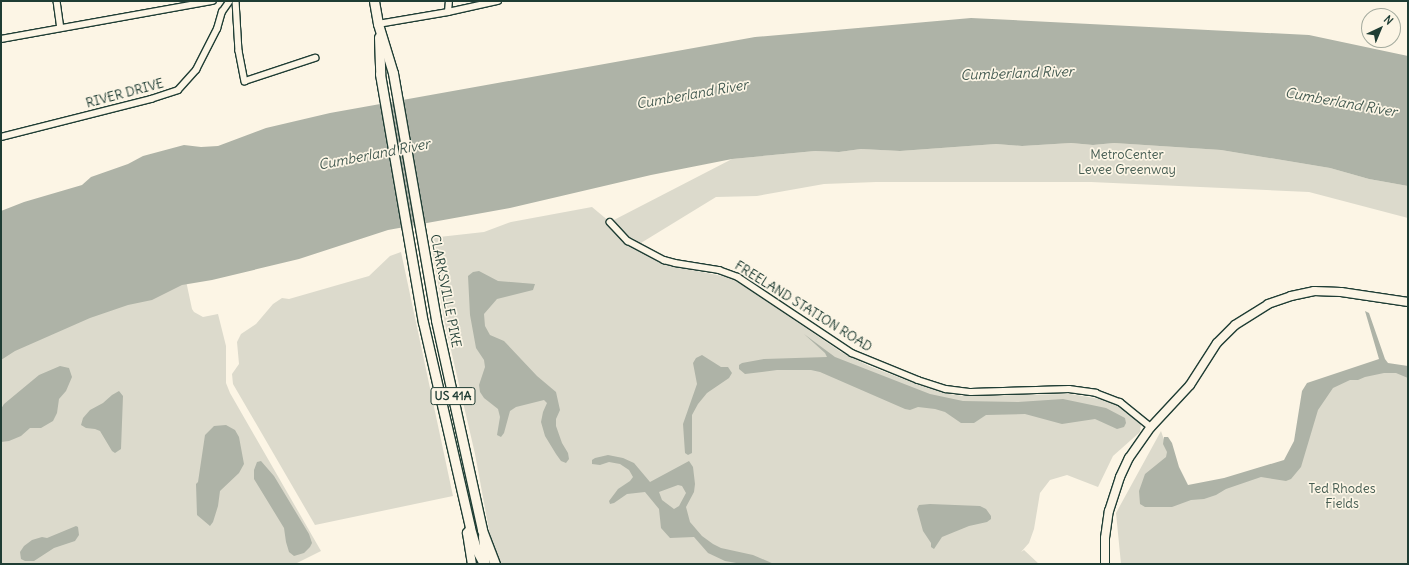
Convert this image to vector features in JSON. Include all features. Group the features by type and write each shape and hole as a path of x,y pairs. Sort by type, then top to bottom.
{"main road":[{"name":"CLARKSVILLE PIKE","path":"374,1 378,24 393,73 436,320 482,530"},
{"name":"CLARKSVILLE PIKE","path":"378,24 380,74 423,322 470,528"},
{"name":"US 41A","path":"470,528 476,549 485,564"},
{"name":"US 41A","path":"482,530 495,564"}],"street":[{"path":"57,1 61,28"},
{"path":"1,39 213,1"},
{"path":"228,1 236,1 239,51 245,81 315,58"},
{"name":"RIVER DRIVE","path":"1,137 151,100 178,90 196,70 217,29 222,12 228,1"},
{"path":"448,12 449,1"},
{"path":"378,24 448,12 498,1"},
{"name":"FREELAND STATION ROAD","path":"610,222 628,241 664,260 719,270 738,276 852,353 918,380 946,389 971,392 1069,389 1096,393 1120,402 1151,427"},
{"path":"1105,564 1106,532 1115,491 1129,458 1151,427 1187,390 1211,351 1225,335 1245,318 1268,304 1302,293 1326,291 1408,302"},
{"name":"CLARKSVILLE PIKE","path":"470,528 467,533 472,564"},
{"name":"CLARKSVILLE PIKE","path":"482,530 485,564"}],"green space":[{"name":"MetroCenter Levee Greenway","path":"1071,143 1093,145 1114,143 1221,150 1330,168 1369,179 1408,186 1408,218 1309,192 1091,182 876,182 824,184 757,196 716,197 636,246 667,265 727,277 735,280 841,352 869,366 919,385 949,394 963,396 1070,394 1100,399 1119,406 1137,419 1141,425 1140,432 1113,456 1098,487 1067,475 1050,480 1040,493 1034,529 1029,543 1021,552 1024,550 1039,564 501,564 492,546 475,454 445,324 430,238 484,232 511,222 592,207 610,222 732,159 815,151 839,152 861,149 900,151 996,144 1022,146"},
{"path":"401,252 453,496 315,525 233,384 232,374 239,364 237,342 241,334 256,324 273,304 282,298 289,299 369,276 390,256"},
{"path":"185,276 192,309 194,312 203,317 218,314 226,346 226,383 230,393 321,551 295,564 1,564 1,350"},
{"name":"Ted Rhodes Fields","path":"1374,367 1408,372 1408,564 1121,564 1116,513 1161,431 1181,489 1284,467 1301,438 1310,390"}],"water":[{"name":"Cumberland River","path":"971,18 1309,35 1361,46 1361,48 1370,48 1408,56 1408,186 1369,179 1330,168 1221,150 1114,143 1093,145 1071,143 1022,146 996,144 900,151 861,149 839,152 815,151 732,159 651,175 510,208 388,230 299,259 212,280 182,285 152,300 128,305 90,318 15,351 1,360 1,211 24,202 82,185 91,177 128,164 143,156 184,145 201,147 218,146 266,128 330,113 755,37"},
{"path":"479,271 498,281 535,284 533,290 497,299 484,314 485,326 490,335 504,341 537,376 556,392 560,410 556,419 556,426 562,443 568,453 569,459 566,463 561,461 545,436 541,422 547,403 544,400 516,407 510,411 504,433 501,437 497,435 500,417 498,409 484,398 480,392 479,385 485,367 484,360 476,348 470,315 468,276 473,272"},
{"path":"1365,311 1369,313 1385,359 1388,363 1408,366 1408,378 1396,373 1384,373 1358,380 1350,380 1333,388 1318,410 1301,467 1291,479 1286,481 1261,477 1226,489 1216,495 1204,499 1191,500 1172,507 1145,507 1140,504 1139,491 1145,474 1166,457 1167,452 1163,444 1164,437 1168,437 1172,443 1179,467 1188,485 1224,478 1284,460 1294,441 1302,391 1307,383 1379,359"},
{"path":"804,334 835,357 930,394 963,401 1018,402 1063,399 1106,408 1125,418 1126,423 1124,427 1117,429 1095,419 1062,424 1025,414 986,415 974,423 961,423 945,412 935,409 918,407 910,410 905,409 820,372 811,370 777,370 745,374 739,369 739,365 742,363 764,359 827,357 825,353"},
{"path":"702,355 721,367 728,367 732,373 729,378 707,393 698,404 692,415 692,453 688,455 685,453 683,424 697,384 693,363 696,358"},
{"path":"60,366 69,368 72,377 66,391 59,399 57,413 53,421 41,428 30,428 21,436 9,441 1,442 1,409 4,404 39,375"},
{"path":"119,391 123,396 121,449 115,453 112,451 100,431 86,428 81,425 83,418 90,410 103,403"},
{"path":"226,425 235,430 239,437 244,464 239,473 220,491 218,506 213,522 210,526 197,515 196,484 198,482 205,435 214,426"},
{"path":"608,455 623,458 634,463 650,482 689,461 693,467 695,484 694,492 686,507 690,522 702,536 721,548 753,555 774,564 742,564 725,561 708,553 694,537 670,538 661,528 659,509 645,492 627,494 610,504 609,501 618,489 630,481 633,477 629,470 620,464 609,462 600,465 592,464 592,460","holes":["678,485 682,486 686,493 679,506 674,509 662,500 659,492"]},
{"path":"261,461 274,476 309,534 312,543 304,553 294,556 289,552 284,528 254,479 254,470 257,462"},
{"path":"919,505 980,506 986,509 991,516 991,519 987,522 969,526 942,537 934,549 931,547 931,543 923,531 917,509"},
{"path":"76,526 78,527 79,535 75,541 54,548 34,561 25,561 21,559 20,552 24,546 32,540 42,537 47,538"}]}
